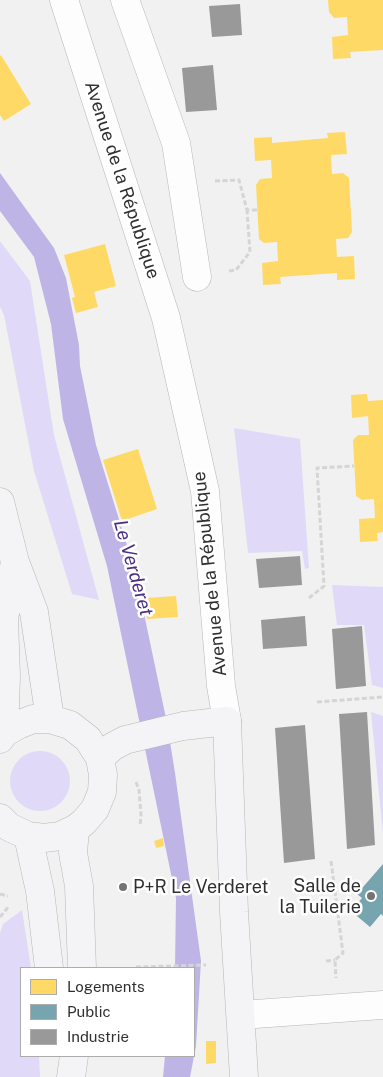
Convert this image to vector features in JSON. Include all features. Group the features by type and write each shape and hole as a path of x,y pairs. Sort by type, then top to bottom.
{"main road":[{"path":"0,502 15,562 34,612 50,719"},
{"path":"2,736 6,677 4,618 15,562"},
{"path":"0,818 9,827 28,836 44,838 60,836 75,829 95,809 102,792 103,775 100,758 88,739 70,725 50,719 33,720 18,725 2,736"},
{"path":"100,758 112,747 125,740 183,726 227,721"},
{"name":"Avenue de la République","path":"227,721 234,912 244,1077"},
{"path":"75,829 73,853 79,886 82,967"},
{"path":"28,836 40,891 49,967"}],"street":[{"name":"Avenue de la République","path":"64,0 166,318 205,491 221,686 227,721"},
{"path":"124,0 176,142 196,277"},
{"path":"241,1015 383,1005"}],"path":[{"path":"182,182 239,180 247,210 250,252 236,270 196,277"},
{"path":"247,210 258,210"},
{"path":"308,598 324,586 317,468 354,466"},
{"path":"317,702 383,697"},
{"path":"326,961 335,960 343,953 331,861"},
{"path":"335,960 339,1008"},
{"path":"136,967 203,965"}],"shaded area":[{"path":"0,241 30,281 54,435 99,600 72,594 34,471 4,315 0,307"},
{"path":"234,428 300,439 309,568 305,569 302,551 248,553"},
{"path":"332,585 383,587 383,688 372,685 364,625 337,625"},
{"path":"371,712 383,716 383,834"},
{"path":"40,751 56,756 61,760 65,765 70,781 65,797 61,802 56,806 40,811 24,806 19,802 15,797 10,781 15,765 19,760 24,756"},
{"path":"22,910 31,967 20,967 20,1057 39,1057 40,1077 0,1077 0,933 3,924"}],"water":[{"name":"Le Verderet","path":"0,173 54,248 66,278 79,345 80,366 96,445 135,571 167,723 201,961 195,1051 195,967 175,967 176,898 107,566 63,419 51,324 34,257 0,211"},
{"name":"Le Verderet","path":"165,1057 194,1057 190,1077 163,1077"}],"building: Logements":[{"path":"328,0 383,0 383,50 350,52 351,58 333,59 332,37 348,35 347,17 334,18 329,12"},
{"path":"1,55 31,104 4,121 0,115"},
{"path":"345,132 347,154 331,155 332,174 343,173 349,178 352,232 348,238 336,239 337,257 354,256 355,279 337,280 337,273 280,277 281,284 263,285 262,263 278,261 277,242 264,243 259,239 256,185 260,179 272,178 271,160 255,161 254,138 272,137 272,143 328,138 327,133"},
{"path":"105,244 116,286 94,292 98,307 76,313 72,298 75,297 64,255"},
{"path":"367,394 368,401 383,400 383,532 377,533 378,541 360,542 359,519 375,518 374,499 362,500 356,496 353,440 358,435 369,435 368,416 352,418 351,395"},
{"path":"138,449 157,509 122,521 103,460"},
{"path":"176,596 178,617 147,619 145,598"},
{"path":"163,838 164,846 156,848 154,841"},
{"path":"206,1041 216,1041 216,1063 206,1064"}],"building: Public":[{"name":"Salle de la Tuilerie","path":"383,864 383,916 381,914 370,927 351,911 362,898 357,894"}],"building: Industrie":[{"path":"240,4 242,35 212,37 209,6"},
{"path":"213,65 217,110 186,112 182,68"},
{"path":"300,556 302,585 259,588 256,559"},
{"path":"305,616 307,646 263,649 261,620"},
{"path":"362,626 366,686 336,689 332,629"},
{"path":"367,712 375,845 347,849 339,714"},
{"path":"305,725 315,859 284,863 275,728"}],"place":[{"name":"P+R Le Verderet","path":"123,887"},
{"name":"Salle de la Tuilerie","path":"371,896"}]}
